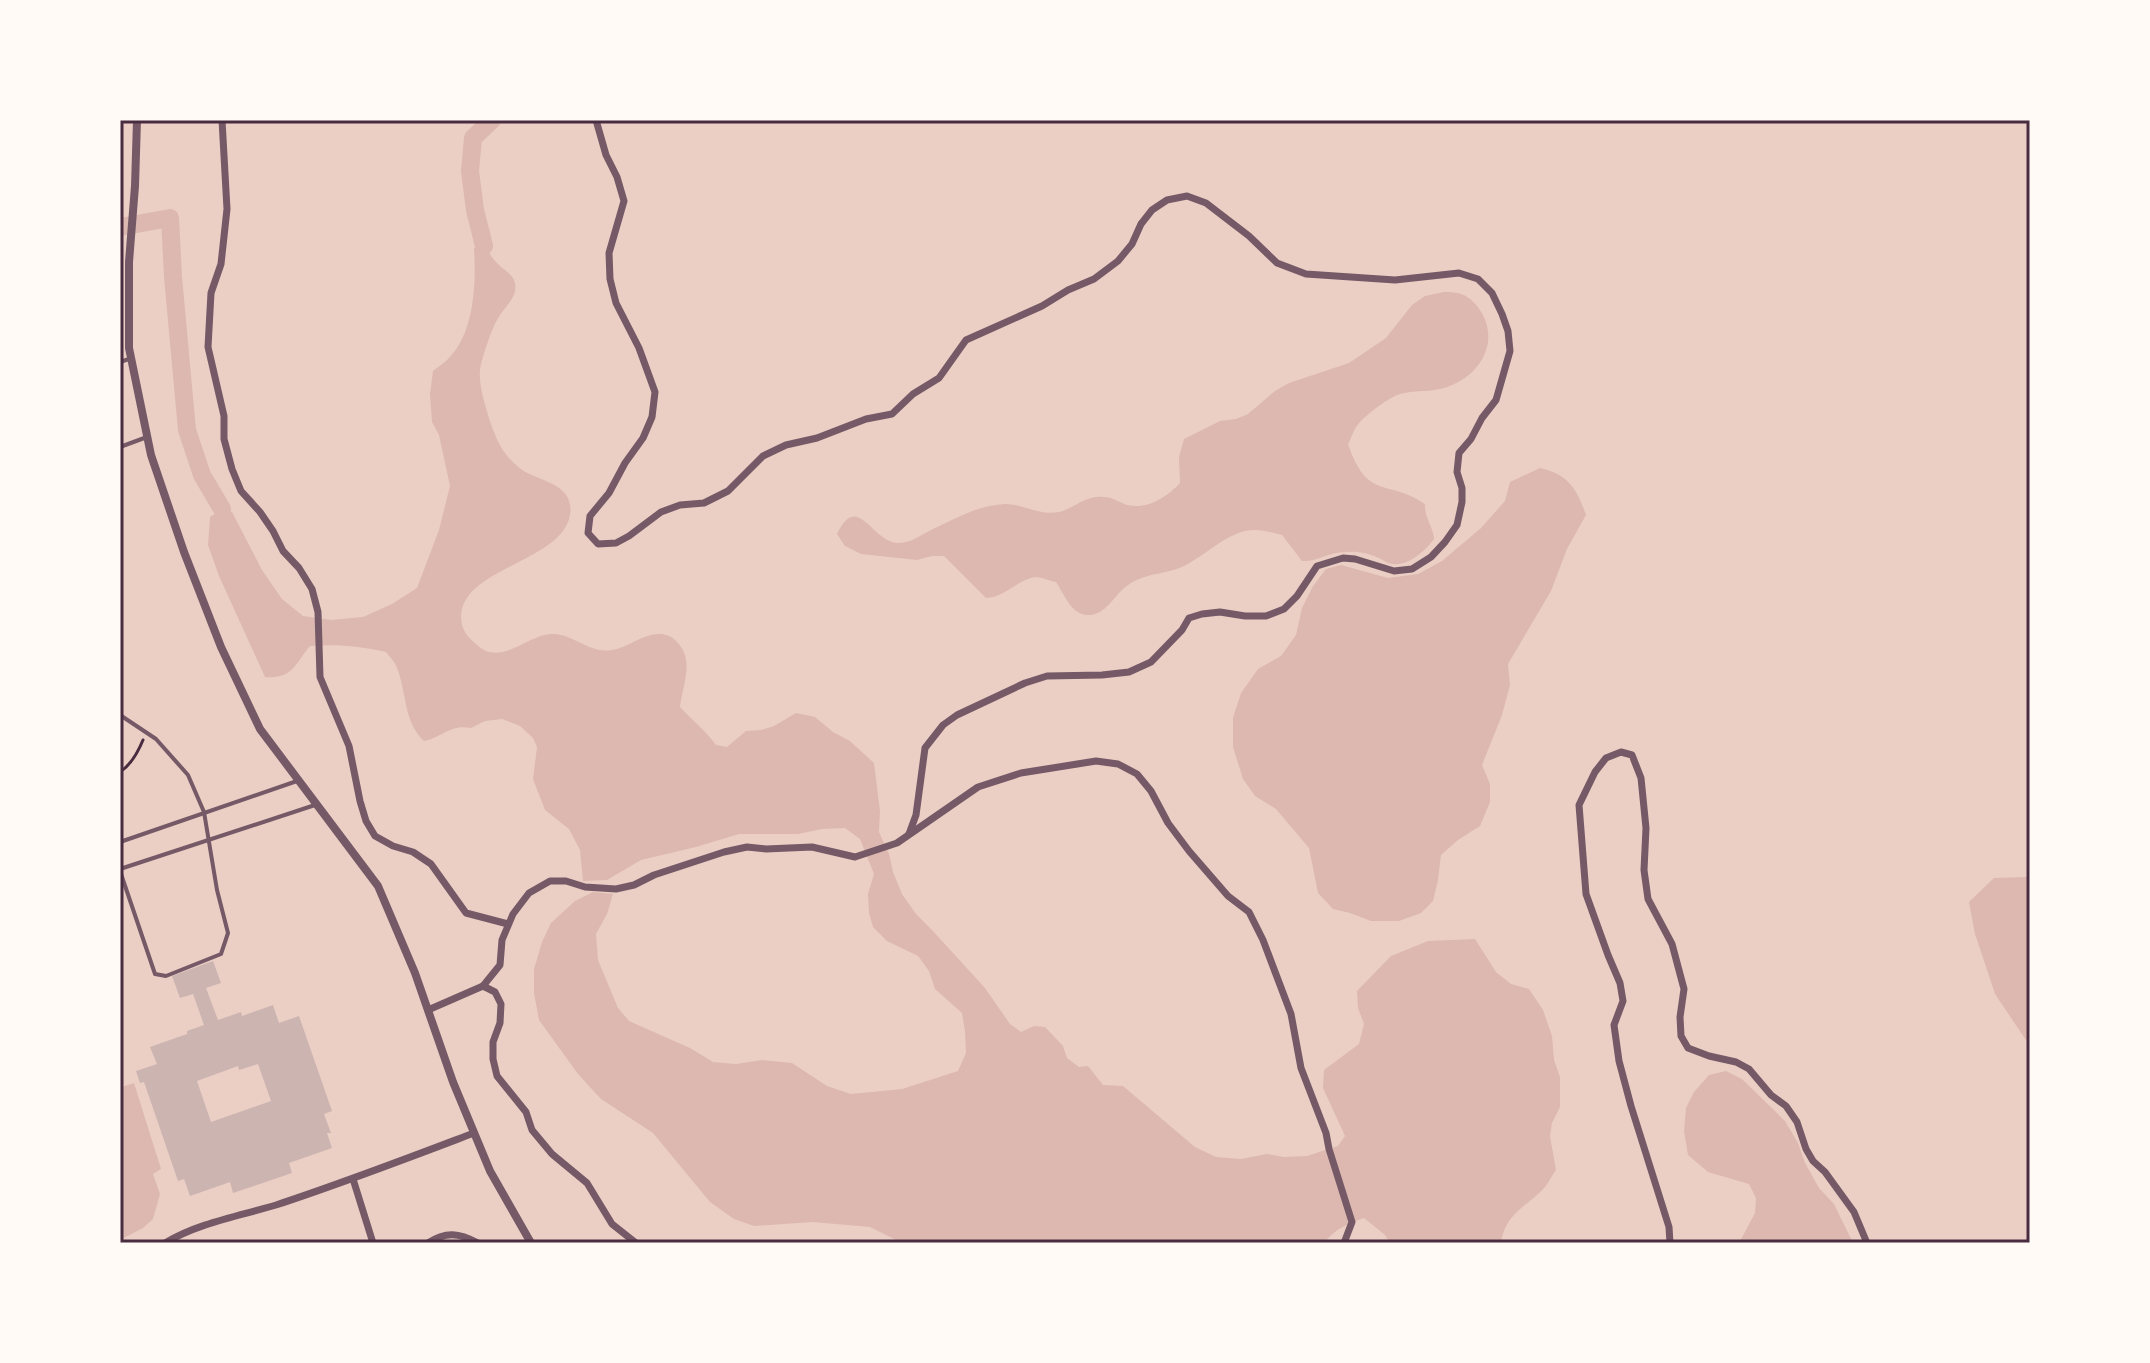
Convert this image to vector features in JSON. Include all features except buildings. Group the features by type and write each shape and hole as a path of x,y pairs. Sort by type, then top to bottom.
{"street":[{"path":"137,120 129,348 151,455 184,552 221,647 260,729 378,886 415,973 453,1082 490,1171 531,1243"},
{"path":"222,120 227,209 221,264 211,293 208,347 232,469 241,491 260,512 283,551 299,568 312,589 318,612 320,677 346,737 360,801 375,836 413,852 431,864 466,913 508,924"},
{"path":"596,120 624,201 609,253 610,279 616,303 639,348 655,392 652,417 643,438 609,493 590,516 588,533 598,544 616,543 661,512 680,505 704,503 728,491 763,456 786,445 817,438 866,419 892,414 913,394 939,378 966,340 1094,279 1118,261 1152,210 1167,200 1187,196 1206,203 1249,236 1277,263 1306,274 1395,280 1459,273 1478,279 1492,293 1502,314 1510,351 1505,375 1496,400 1459,453 1457,472 1462,502 1457,525 1431,557 1412,569 1394,571 1355,559 1329,562 1317,566 1284,609 1266,616 1220,612 1189,618 1182,630 1151,662 1129,672 1047,676 981,702 943,725 925,748 916,815 909,834"},
{"path":"1670,1243 1669,1227 1619,1061 1614,1025 1623,1001 1620,983 1586,894 1579,805 1595,772 1606,758 1621,752 1632,755 1641,778 1648,899 1678,961 1684,989 1681,1036 1688,1048 1749,1069 1771,1095 1786,1106 1797,1122 1813,1161 1825,1172 1854,1212 1867,1243"},
{"path":"428,1010 483,986 500,965 502,940 513,914 529,893 550,881 616,889 747,847 812,847 855,857 897,843 978,787 1021,773 1096,761 1118,764 1137,774 1182,842 1228,896 1249,912 1263,940 1291,1014 1301,1068 1326,1133 1352,1222 1344,1243"},
{"path":"483,986 495,992 501,1004 500,1023 493,1042 497,1076 526,1112 532,1130 552,1154 587,1183 612,1224 636,1243"},
{"path":"165,1243 210,1224 353,1179 474,1133"},
{"path":"353,1179 373,1243"},
{"path":"428,1243 451,1233 478,1243"}],"lane":[{"path":"120,362 131,358"},
{"path":"120,447 147,437"},
{"path":"120,715 156,739 188,775 204,812 209,840 217,890 228,933 221,954 166,976 155,974 120,870 209,840 317,804"},
{"path":"120,842 299,780"}],"path":[{"path":"120,772 139,750 146,732"}],"shaded area":[{"path":"120,120 2030,120 2030,1243 120,1243"},
{"path":"484,246 515,283 512,298 495,324 481,367 481,386 488,415 496,438 508,457 521,469 561,490 570,504 570,515 563,531 548,545 473,591 463,606 462,625 471,640 486,651 495,653 554,634 604,651 651,635 666,635 681,646 685,654 685,680 680,707 716,745 727,747 746,731 774,726 796,713 815,717 850,741 874,763 880,811 879,832 902,894 916,914 985,988 1010,1024 1021,1032 1034,1026 1045,1027 1063,1046 1067,1058 1079,1067 1088,1066 1103,1085 1123,1086 1195,1147 1216,1157 1241,1159 1267,1154 1307,1156 1338,1146 1345,1136 1323,1088 1324,1070 1359,1044 1364,1024 1358,1008 1357,991 1391,956 1428,941 1475,939 1496,972 1511,984 1529,989 1543,1010 1560,1077 1560,1107 1550,1136 1556,1170 1545,1187 1512,1217 1501,1243 1390,1243 1364,1218 1332,1234 1324,1243 902,1243 870,1227 813,1222 754,1226 734,1219 710,1202 653,1133 601,1099 578,1074 539,1020 534,993 534,969 551,923 575,901 593,892 613,894 596,934 598,960 618,1008 629,1021 690,1048 713,1062 736,1064 762,1060 792,1063 827,1086 851,1094 902,1089 958,1071 966,1053 965,1031 962,1013 935,989 929,971 918,956 887,941 873,927 868,894 874,874 860,839 845,828 798,834 739,834 641,860 607,880 583,881 580,850 569,829 545,810 533,779 537,747 533,738 520,726 502,719 485,721 471,728 452,729 424,741 412,725 396,666 386,652 376,650 339,645 310,646 287,673 265,677 208,545 210,517 222,509 232,512 262,570 282,599 303,616 331,620 363,617 417,588 439,530 450,486 439,435 432,422 430,394 433,371 448,359 464,335 474,291 474,248"},
{"path":"1444,292 1466,296 1485,319 1488,344 1478,366 1457,383 1444,388 1407,392 1390,399 1359,423 1348,444 1355,462 1371,482 1412,496 1425,504 1434,539 1411,560 1391,564 1372,555 1339,552 1302,561 1282,535 1250,530 1237,533 1186,565 1134,581 1100,612 1089,615 1073,608 1056,582 1030,578 1000,595 986,598 944,556 917,560 861,554 845,546 837,534 852,517 866,522 889,541 898,543 911,540 967,513 995,505 1052,513 1097,497 1134,506 1149,504 1180,483 1179,457 1184,439 1220,421 1248,414 1289,383 1349,363 1386,338 1412,305 1425,296"},
{"path":"1540,468 1558,474 1570,484 1586,515 1567,549 1551,591 1508,664 1510,685 1482,765 1490,784 1490,802 1480,826 1441,855 1433,901 1421,913 1399,921 1371,921 1333,909 1318,893 1309,848 1276,809 1255,796 1243,779 1233,747 1233,718 1241,693 1258,669 1281,656 1296,635 1302,608 1326,569 1341,565 1388,578 1418,574 1442,561 1481,528 1505,501 1510,482"},
{"path":"2027,877 2030,882 2030,1046 1995,994 1975,934 1969,902 1994,878"},
{"path":"1726,1071 1742,1079 1785,1121 1805,1163 1819,1188 1834,1204 1853,1243 1739,1243 1755,1213 1756,1198 1749,1184 1708,1172 1688,1155 1684,1131 1686,1108 1694,1092 1709,1075"},
{"path":"120,1081 122,1087 134,1083 161,1169 153,1174 160,1194 153,1219 120,1240"}],"waterway":[{"path":"484,246 470,171 473,138 492,120"},
{"path":"120,227 170,218 187,430 202,475 222,509"}]}
